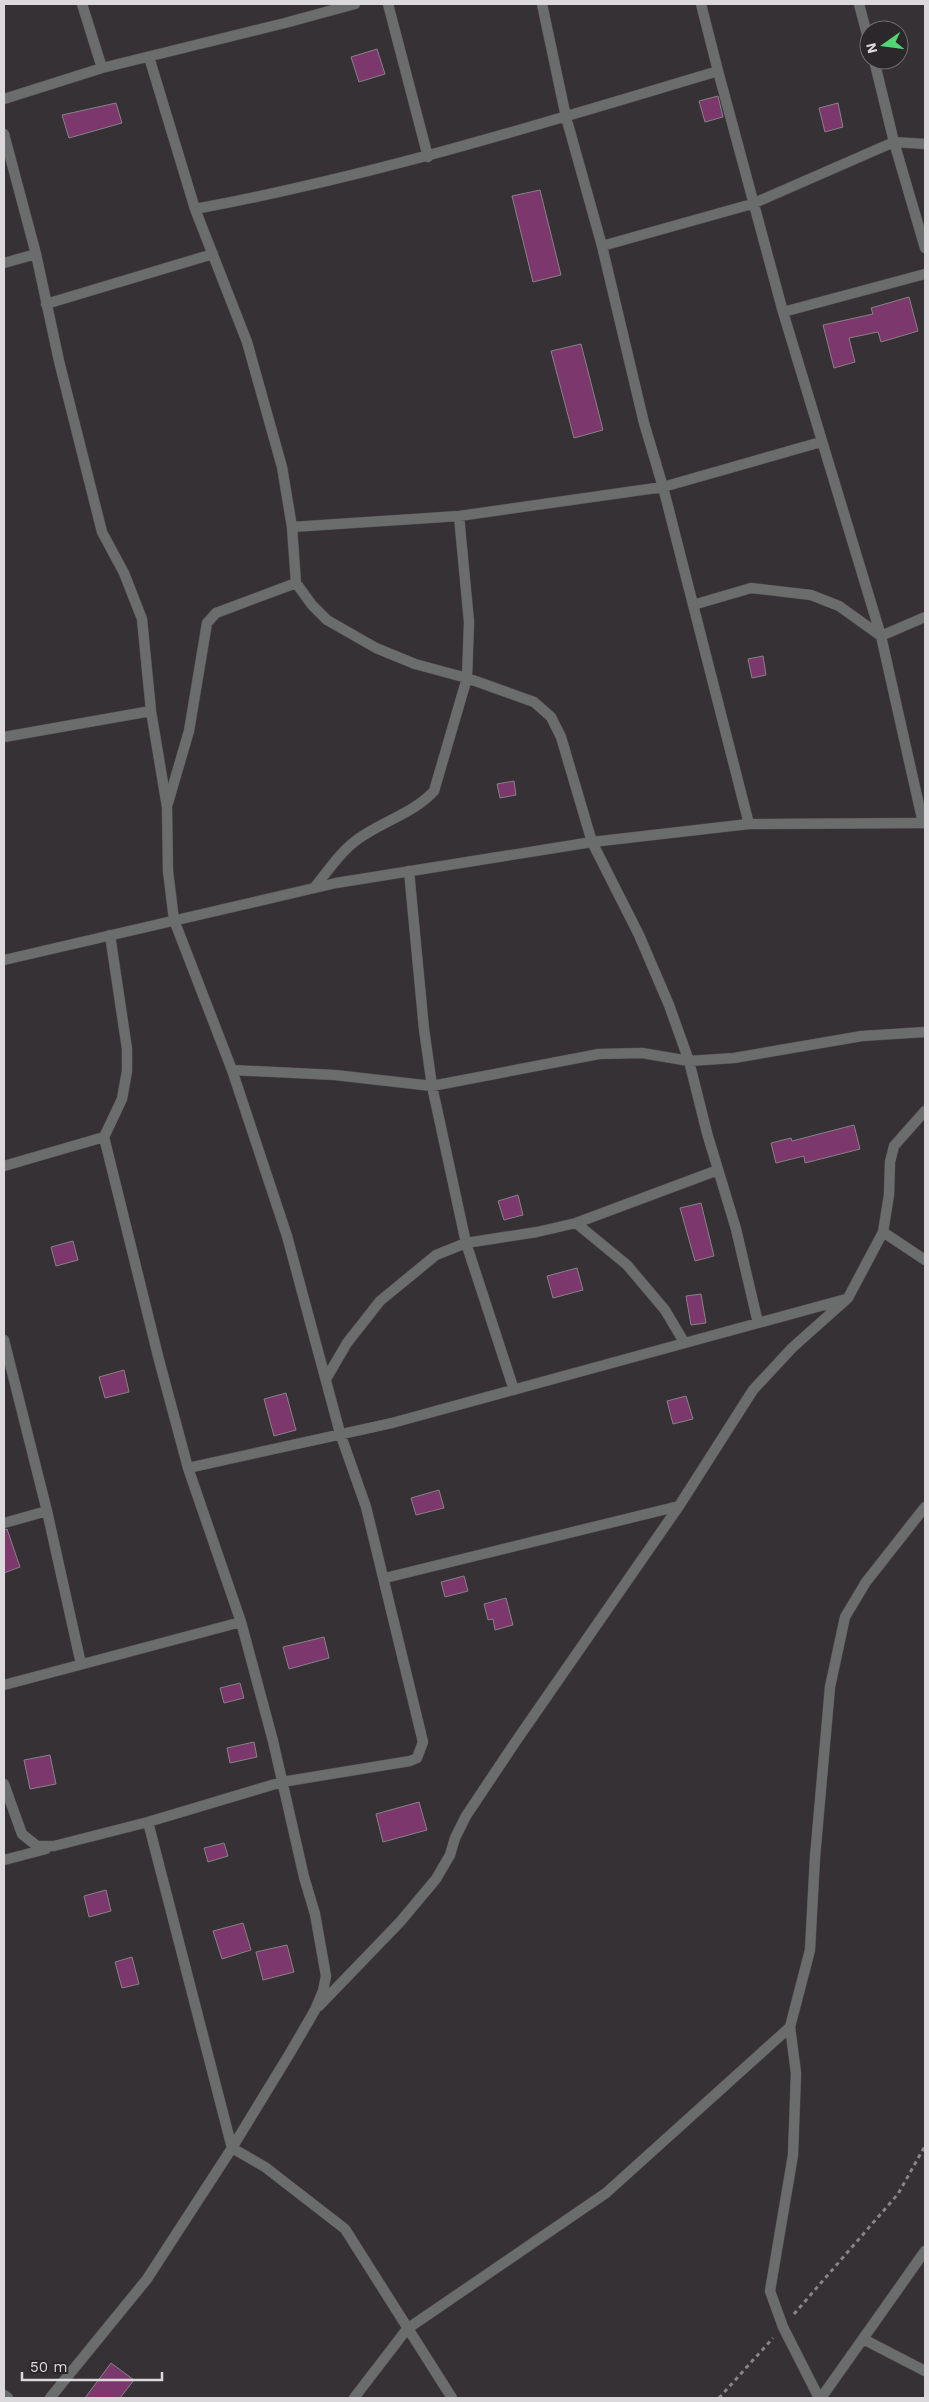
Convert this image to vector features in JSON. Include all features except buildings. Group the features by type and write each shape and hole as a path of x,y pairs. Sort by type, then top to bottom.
{"street":[{"path":"82,4 102,68"},
{"path":"4,99 102,68 355,4"},
{"path":"388,4 428,157"},
{"path":"542,4 566,117 602,246 644,423 663,487 749,824"},
{"path":"4,960 314,888 592,842 749,824 924,823 881,636 820,442 752,204 731,113 700,4"},
{"path":"859,4 863,20"},
{"path":"150,57 195,209 247,342 282,467 292,527 296,583 312,605 327,620 376,648 415,664 468,678 534,702 551,716 561,737 592,842 639,935 669,1005 690,1061 718,1170 736,1229 758,1323"},
{"path":"876,70 894,142 925,248"},
{"path":"195,209 280,193 428,157 718,71"},
{"path":"4,134 36,254 46,304 102,532 124,573 142,619 151,711 167,806 168,871 174,920 232,1070 287,1236 340,1433 366,1507 423,1742 417,1758 410,1761 282,1782 148,1822 4,1860"},
{"path":"602,246 752,204 894,142 925,144"},
{"path":"4,263 36,254"},
{"path":"46,304 213,254"},
{"path":"783,312 925,274"},
{"path":"292,527 458,516 663,487 820,442"},
{"path":"314,888 337,858 357,839 424,802 434,791 468,678 469,622 458,516"},
{"path":"167,806 189,731 207,623 216,613 296,583"},
{"path":"693,605 750,588 811,595 839,606 881,636"},
{"path":"881,636 925,617"},
{"path":"4,737 151,711"},
{"path":"409,871 424,1029 432,1086 466,1243 514,1390"},
{"path":"50,2398 147,2279 232,2148 315,2010 323,1991 326,1976 315,1914 304,1877 241,1622 188,1468 159,1360 104,1137 122,1099 127,1071 127,1049 110,935"},
{"path":"232,1070 335,1074 432,1086 599,1054 642,1053 690,1061 734,1058 862,1036 925,1032"},
{"path":"315,2010 400,1922 436,1879 450,1855 455,1838 466,1816 679,1506 753,1390 792,1348 848,1298 883,1232 889,1195 890,1162 894,1146 925,1111"},
{"path":"4,1166 104,1137"},
{"path":"326,1379 347,1343 380,1301 436,1255 466,1243 537,1232 576,1223 718,1170"},
{"path":"576,1223 627,1266 664,1310 684,1342"},
{"path":"883,1232 925,1260"},
{"path":"188,1468 392,1423 848,1298"},
{"path":"4,1340 47,1511 81,1664"},
{"path":"384,1578 679,1506"},
{"path":"925,1507 866,1582 845,1617 830,1688 815,1857 810,1950 790,2027 796,2073 793,2154 770,2291 783,2327 820,2398 925,2251"},
{"path":"4,1523 47,1511"},
{"path":"4,1685 241,1622"},
{"path":"4,1784 22,1834 37,1846 54,1846"},
{"path":"148,1822 232,2148 265,2167 345,2229 452,2398"},
{"path":"354,2398 407,2329 606,2192 790,2027"},
{"path":"863,2339 925,2371"},
{"path":"4,2395 8,2398"}],"path":[{"path":"719,2398 898,2194 925,2146"}]}
